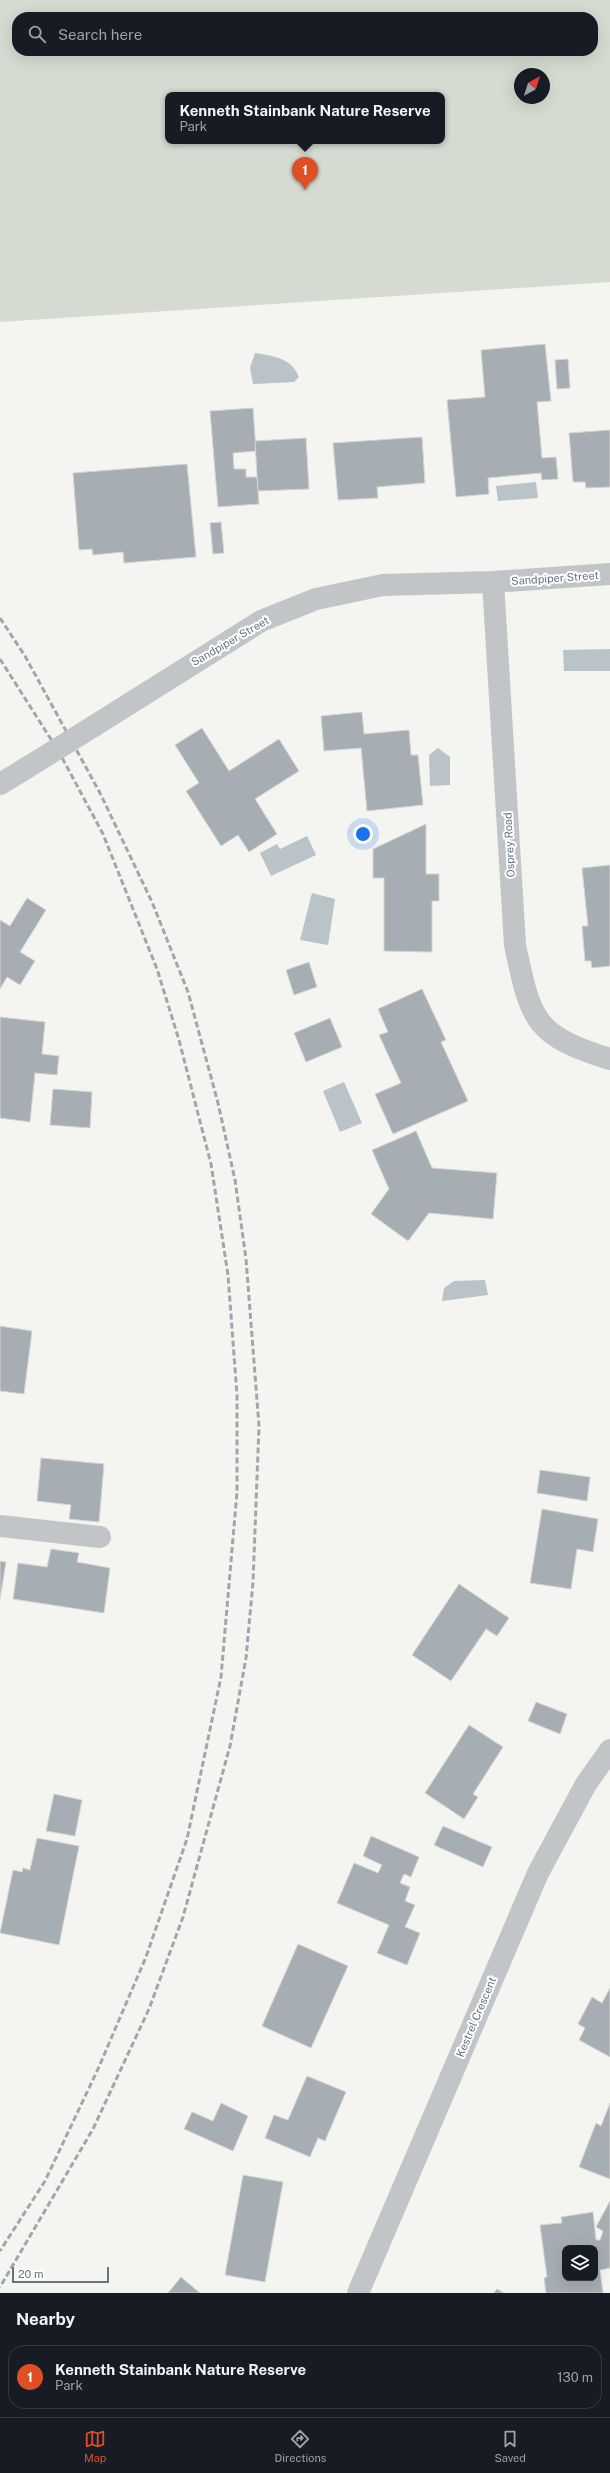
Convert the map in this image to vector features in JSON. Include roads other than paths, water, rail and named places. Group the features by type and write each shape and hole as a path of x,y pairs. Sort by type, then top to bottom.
{"street":[{"name":"Sandpiper Street","path":"0,784 261,621 316,599 383,585 493,582 610,574"},
{"name":"Osprey Road","path":"493,582 515,945 524,988 527,1000 538,1022 556,1037 582,1050 610,1059"},
{"path":"0,1526 100,1537"},
{"name":"Kestrel Crescent","path":"358,2293 538,1873 586,1784 610,1750"}],"railway":[{"path":"0,618 25,656 100,793 152,902 188,992 218,1103 235,1180 246,1259 259,1426 253,1582 246,1658 230,1746 183,1917 149,2009 93,2129 0,2287"},
{"path":"0,659 59,752 103,834 157,969 179,1040 211,1164 228,1275 237,1395 237,1492 221,1677 187,1839 146,1957 98,2069 45,2181 0,2251"}],"place":[{"name":"Kenneth Stainbank Nature Reserve","path":"305,190"}]}
